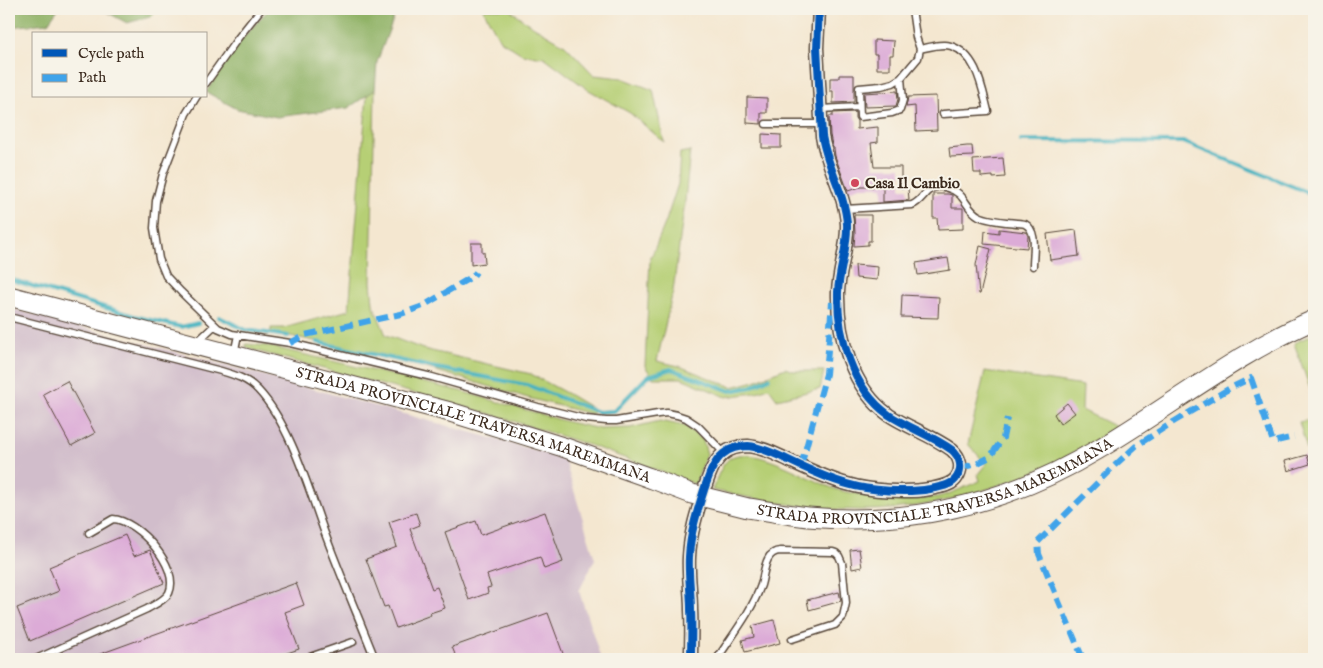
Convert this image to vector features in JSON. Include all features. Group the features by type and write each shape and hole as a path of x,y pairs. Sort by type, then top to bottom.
{"main road":[{"name":"STRADA PROVINCIALE TRAVERSA MAREMMANA","path":"9,296 483,421 572,450 692,494 748,508 807,517 844,519 874,519 930,513 1008,493 1049,476 1085,457 1233,363 1286,333 1314,320"}],"street":[{"path":"691,659 692,621 689,565 692,534 708,478 716,462 724,453 739,447 757,448 838,482 872,489 927,490 946,486 957,477 960,465 956,454 948,446 894,418 872,399 864,389 842,340 838,300 847,229 845,209 824,148 817,48 819,9"}],"lane":[{"path":"208,80 261,9"},
{"path":"901,78 903,100 902,108 898,112 860,117 859,88 886,85 901,78 918,58 920,49 916,37 912,9"},
{"path":"920,49 940,45 952,46 967,56 978,74 988,111 942,114"},
{"path":"196,98 186,114 163,174 156,201 154,228 159,259 166,276 214,325 238,335 290,343 432,376 586,419 616,421 662,413 677,414 698,426 724,453"},
{"path":"820,109 859,107"},
{"path":"766,124 821,124"},
{"path":"845,209 912,205 933,188 953,189 964,198 973,211 982,217 1025,224 1031,227 1033,236 1033,266"},
{"path":"9,317 221,370 242,378 256,387 287,434 375,659"},
{"path":"194,344 214,325"},
{"path":"234,354 238,335"},
{"path":"36,659 152,606 164,599 169,592 171,587 170,577 165,561 152,544 125,521 113,519 89,533"},
{"path":"717,659 755,598 761,584 767,559 770,555 775,551 836,553 841,559 843,569 846,603 843,617 835,624 792,639"},
{"path":"304,659 352,642"}],"shaded area":[{"path":"9,308 248,371 564,458 595,559 579,591 601,659 9,659"}],"green space":[{"path":"9,9 58,9 48,23 9,27"},
{"path":"101,9 158,9 150,17 127,23"},
{"path":"269,9 397,9 377,62 375,90 348,108 277,117 237,109 208,93 208,89 239,42"},
{"path":"483,9 509,9 529,24 565,45 594,75 622,78 653,90 664,142 630,113 587,89 544,57 522,54 500,40"},
{"path":"375,90 371,282 373,304 386,335 423,349 531,374 595,410 591,414 528,398 383,355 271,332 271,328 284,328 349,310 367,95"},
{"path":"690,151 673,291 657,361 679,366 732,387 755,381 785,368 794,371 824,371 820,389 777,399 769,388 754,393 726,397 681,378 653,378 645,366 650,260 666,221 678,184 680,153"},
{"path":"1314,334 1314,400 1294,343"},
{"path":"246,344 268,346 460,391 568,422 600,429 630,428 660,421 685,426 703,440 707,454 695,484 589,445 491,414 257,351 246,347"},
{"path":"985,371 1083,386 1082,410 1116,427 1091,443 1047,466 1002,484 955,498 907,507 840,510 767,501 712,490 726,461 734,456 745,455 785,466 837,490 884,498 916,499 937,497 980,481 978,474 986,464 968,444"},
{"path":"1314,419 1314,473 1299,422"}],"building":[{"path":"874,40 894,41 893,55 890,55 890,69 877,69 877,54 874,54"},
{"path":"839,75 854,75 854,102 833,103 833,91 830,91 830,78 839,78"},
{"path":"897,91 898,99 896,106 865,107 864,93"},
{"path":"936,96 937,130 916,131 915,106 906,107 908,97"},
{"path":"747,97 767,98 767,113 761,113 761,124 747,123"},
{"path":"855,112 857,129 878,127 878,142 871,143 874,167 901,167 901,188 908,188 909,200 883,202 883,187 860,187 848,191 832,145 829,116 833,116 833,113"},
{"path":"762,134 781,135 781,148 762,148"},
{"path":"972,146 973,156 950,157 949,148"},
{"path":"1003,158 1005,177 981,177 981,173 974,173 973,160"},
{"path":"933,194 952,195 952,208 963,208 963,229 938,230 937,218 933,218"},
{"path":"854,215 871,215 871,241 868,241 868,245 854,246"},
{"path":"999,229 1026,232 1028,236 1027,248 984,244 985,231 999,233"},
{"path":"1076,230 1079,256 1050,260 1047,234"},
{"path":"471,243 482,243 485,263 471,265"},
{"path":"980,246 991,249 979,294 976,265"},
{"path":"948,258 950,270 918,275 916,263"},
{"path":"855,265 878,267 877,280 856,278"},
{"path":"902,295 939,297 938,318 901,317"},
{"path":"67,381 95,433 71,446 43,394"},
{"path":"1067,403 1075,413 1060,424 1054,414"},
{"path":"1307,455 1310,464 1288,471 1285,461"},
{"path":"545,512 563,562 544,569 540,557 487,575 491,587 487,588 488,593 469,600 445,532 476,521 481,535"},
{"path":"416,513 420,525 410,529 432,589 437,587 445,608 396,628 388,606 384,607 366,559 397,547 389,522"},
{"path":"125,535 134,556 150,550 164,583 30,641 17,608 59,591 49,567"},
{"path":"859,549 862,567 852,569 850,550"},
{"path":"296,583 304,605 285,612 299,649 270,659 89,659 89,658"},
{"path":"839,592 841,601 809,610 807,600"},
{"path":"548,613 565,659 457,659 452,647"},
{"path":"774,620 780,643 745,652 742,640 754,637 752,626"}],"waterway":[{"path":"1021,141 1183,142 1314,195"},
{"path":"9,279 134,316 181,327 198,323"},
{"path":"219,317 246,330 288,336"},
{"path":"317,342 431,367 527,385 598,412 614,411 648,376 671,369 730,391 751,387 769,378"}],"marked path":[{"path":"290,343 305,335 401,314 423,306 473,276 476,272"},
{"path":"801,466 826,374 832,302"},
{"path":"1083,659 1039,554 1038,542 1136,446 1230,388 1251,378 1273,442 1294,437"},
{"path":"960,468 976,464 990,457 1003,438 1007,418"}],"cycle path":[{"path":"691,659 689,564 691,540 696,515 709,475 716,461 726,452 741,446 758,448 839,482 889,491 911,491 945,486 955,480 960,470 959,459 952,450 937,440 897,420 876,404 865,391 849,360 840,326 838,309 838,292 847,224 840,191 824,147 822,136 817,48 819,9"}],"place":[{"name":"Casa Il Cambio","path":"855,183"}]}
